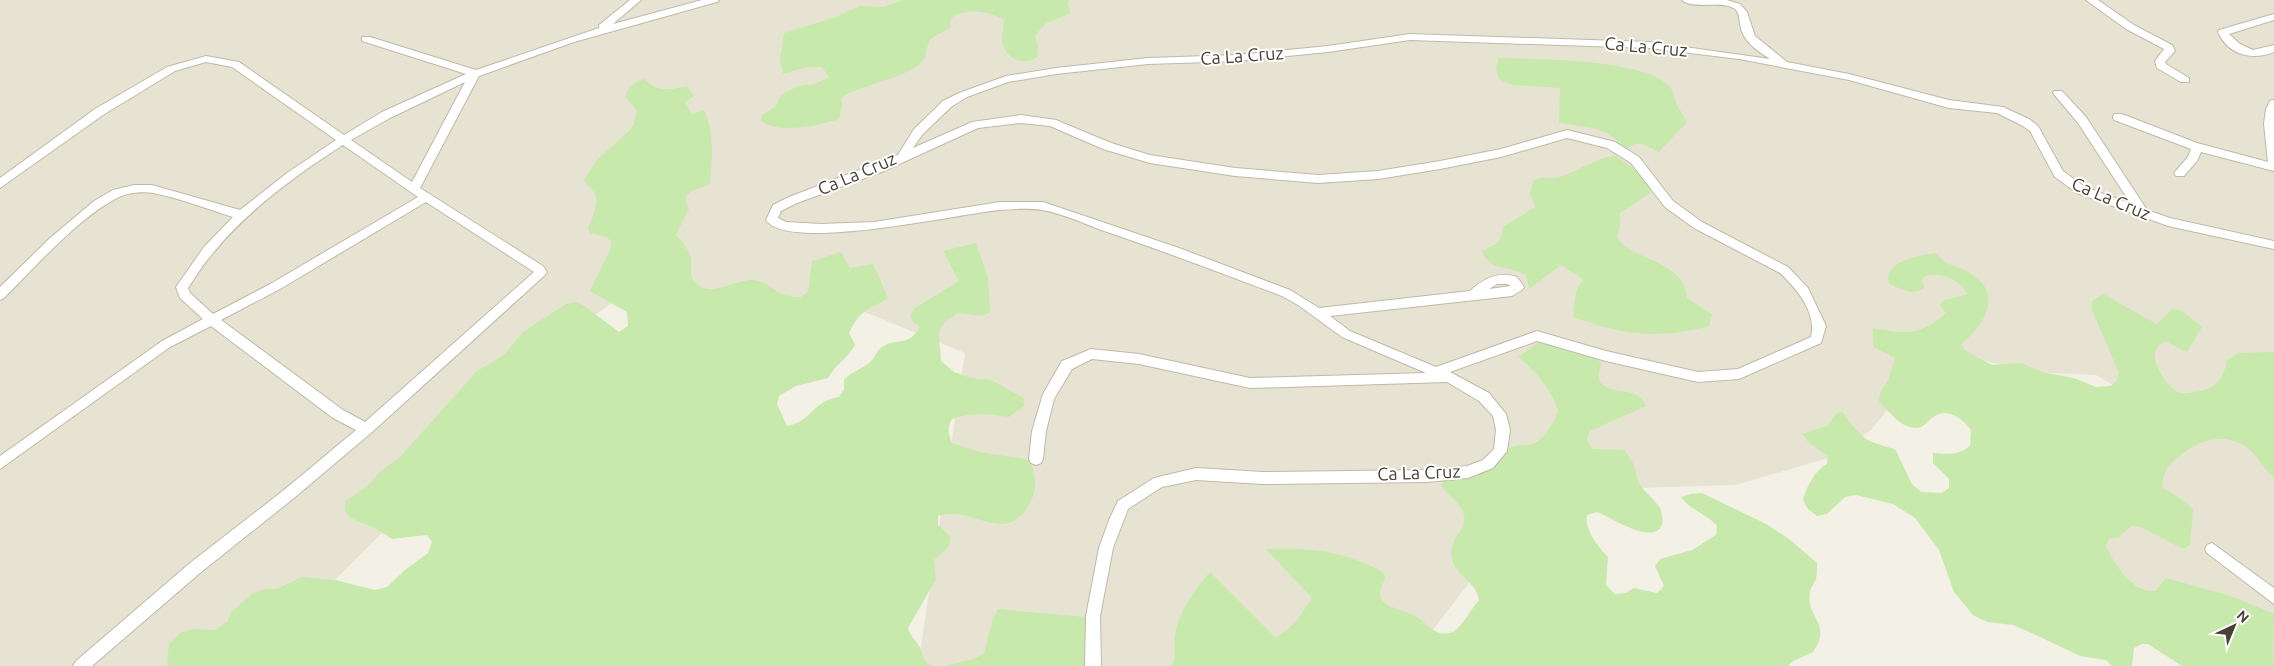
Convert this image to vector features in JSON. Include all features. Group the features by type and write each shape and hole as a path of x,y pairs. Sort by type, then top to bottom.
{"street":[{"path":"600,29 636,0"},
{"path":"366,429 338,414 212,320 184,295 182,286 208,250 242,215 292,174 343,140 475,73 600,29 714,0"},
{"path":"1687,0 1728,3 1738,7 1744,14 1749,35 1761,47 1786,64"},
{"path":"2091,0 2130,27 2170,49 2160,61 2161,66 2185,80"},
{"path":"2274,17 2223,32 2228,40 2249,53 2256,54 2274,48"},
{"name":"Ca La Cruz","path":"1093,666 1093,616 1106,548 1123,506 1159,482 1196,474 1263,478 1427,476 1468,472 1488,464 1500,451 1502,430 1499,414 1484,397 1450,378 1346,334 1302,302 1286,294 1175,251 1043,206 1000,206 874,226 821,228 784,226 772,220 777,208 793,200 862,176 902,158 918,132 947,104 963,95 1006,79 1056,70 1148,60 1247,57 1328,50 1410,37 1648,45 1786,64 1949,104 1992,109 2010,114 2034,129 2059,174 2082,190 2168,222 2274,245"},
{"path":"366,40 475,73"},
{"path":"0,184 99,112 171,69 206,59 235,64 414,189 539,268 541,272 366,429 289,494 195,568 81,666"},
{"path":"414,189 475,73"},
{"path":"2058,93 2088,129 2143,213"},
{"path":"2274,104 2271,107 2269,122 2272,128 2274,163"},
{"path":"2118,117 2196,147 2274,167"},
{"path":"902,158 976,125 1021,119 1052,123 1107,146 1150,159 1235,172 1318,179 1378,175 1440,165 1501,153 1567,134 1611,145 1635,160 1669,204 1698,225 1784,270 1804,291 1820,326 1817,340 1739,374 1698,378 1606,356 1537,336 1436,372"},
{"path":"2180,173 2193,158 2196,147"},
{"path":"0,296 54,242 98,204 117,193 134,189 152,189 242,215"},
{"path":"0,463 166,344 276,286 426,196"},
{"path":"1315,313 1474,295"},
{"path":"1036,458 1039,431 1048,398 1067,366 1090,354 1139,359 1250,383 1450,378"},
{"path":"2212,550 2274,597"}],"shaded area":[{"path":"0,0 2274,0 2274,666 2128,601 2093,543 2182,425 2096,375 2027,372 1938,348 1871,430 1838,455 1736,485 1540,491 1405,666 918,666 965,353 860,310 617,299 555,344 467,448 333,582 255,666 0,666"}],"green space":[{"path":"903,0 1069,0 1068,5 1071,13 1045,24 1035,36 1038,46 1037,57 1027,61 1012,58 1005,50 1002,40 1004,21 992,15 977,12 956,15 951,19 950,28 930,39 924,59 917,66 898,76 845,95 841,100 842,105 839,119 799,128 777,127 761,121 762,115 776,106 781,95 798,86 815,84 829,77 822,67 807,67 783,74 780,59 784,33 836,17 860,6 883,7"},
{"path":"1498,58 1589,62 1638,71 1657,78 1670,87 1677,105 1687,122 1659,152 1639,144 1635,144 1627,149 1607,133 1594,128 1559,123 1560,88 1511,85 1499,79 1496,69"},
{"path":"644,79 655,87 664,89 687,86 694,96 685,102 692,114 704,110 710,128 712,146 710,184 692,191 686,196 686,203 689,209 676,235 690,255 691,274 696,283 702,287 716,289 751,280 764,283 785,295 801,297 808,292 812,261 841,252 850,268 873,264 888,298 865,311 857,319 849,333 855,345 828,378 796,386 779,396 777,404 787,426 795,424 808,416 823,402 839,397 844,389 844,380 871,361 881,348 911,338 920,327 913,322 910,315 915,308 959,281 943,251 976,243 988,278 990,312 983,316 958,313 944,324 939,333 941,361 954,372 971,378 991,380 1024,398 1024,406 1009,417 981,414 952,419 949,425 950,436 952,443 980,452 1030,460 1035,477 1035,488 1029,505 1019,517 1009,523 999,524 951,514 938,516 938,525 950,536 949,546 934,560 936,579 908,628 925,660 929,665 933,666 167,666 169,644 180,633 193,629 215,630 227,622 231,612 253,593 266,589 277,589 302,577 335,580 375,590 387,587 405,570 428,553 432,542 427,535 392,539 377,529 350,518 345,511 345,501 365,488 381,471 400,457 477,371 504,355 523,332 566,304 576,302 583,305 619,332 628,326 627,312 590,291 611,248 611,242 607,237 590,233 588,227 593,216 596,196 584,180 596,161 630,130 634,124 637,111 625,97 632,85"},
{"path":"1615,156 1641,176 1646,182 1650,193 1620,213 1617,237 1622,244 1677,275 1683,283 1687,298 1712,314 1709,326 1672,333 1640,334 1609,328 1573,317 1576,292 1583,279 1561,265 1529,289 1526,275 1495,265 1486,258 1482,251 1499,241 1503,227 1535,207 1530,193 1533,181 1540,178 1559,177 1600,159"},
{"path":"1936,253 1946,263 1975,276 1987,291 1988,307 1985,315 1973,333 1962,344 1964,350 1992,365 2022,363 2042,372 2074,378 2096,387 2111,386 2117,380 2119,373 2092,310 2092,301 2103,294 2157,324 2173,308 2184,312 2202,327 2187,352 2165,341 2155,352 2160,372 2171,387 2178,392 2190,393 2201,391 2217,383 2226,367 2227,360 2238,353 2274,352 2274,478 2252,452 2243,445 2223,439 2203,442 2176,458 2167,468 2162,487 2186,502 2193,510 2190,545 2183,549 2141,527 2131,526 2119,537 2109,539 2106,546 2119,569 2132,583 2139,587 2155,591 2166,578 2234,597 2274,614 2274,666 2182,666 2148,644 2142,644 2134,648 2132,666 2112,666 2106,660 2080,656 2013,625 1987,622 1973,615 1954,592 1939,550 1915,518 1893,504 1856,495 1845,497 1827,514 1817,516 1807,508 1803,499 1809,484 1815,474 1827,464 1828,456 1809,443 1802,434 1827,426 1836,414 1842,412 1864,437 1875,443 1895,449 1912,484 1921,492 1942,493 1949,488 1949,479 1933,463 1933,453 1952,454 1970,446 1971,430 1963,421 1948,413 1937,415 1919,428 1905,425 1895,418 1879,401 1880,393 1888,380 1895,358 1873,347 1873,328 1904,332 1921,329 1929,326 1946,313 1940,305 1944,300 1968,294 1960,284 1950,278 1938,275 1925,276 1922,281 1925,288 1911,292 1889,284 1888,276 1896,265 1912,258"},
{"path":"1542,340 1572,348 1601,362 1599,378 1602,384 1607,388 1636,395 1642,399 1646,406 1590,431 1587,440 1593,449 1624,450 1633,464 1640,485 1660,508 1662,517 1661,527 1648,533 1630,528 1597,512 1587,515 1590,532 1596,543 1608,557 1606,585 1615,594 1626,593 1634,588 1657,593 1664,586 1655,566 1660,559 1692,550 1716,535 1717,526 1689,506 1681,497 1702,493 1766,524 1789,539 1817,563 1816,579 1811,589 1810,601 1811,608 1820,627 1820,634 1813,652 1793,661 1788,666 1171,666 1175,655 1175,636 1180,618 1193,594 1210,572 1276,638 1295,623 1312,598 1266,549 1311,550 1341,555 1356,560 1384,573 1385,579 1380,595 1386,604 1413,615 1441,633 1446,634 1456,630 1479,600 1475,589 1459,572 1453,562 1452,546 1464,524 1465,518 1461,508 1441,485 1446,478 1466,477 1487,471 1510,448 1537,442 1548,430 1558,411 1556,403 1542,381 1518,357"},
{"path":"998,609 1085,617 1088,666 944,666 974,659 984,653 993,619"}]}
